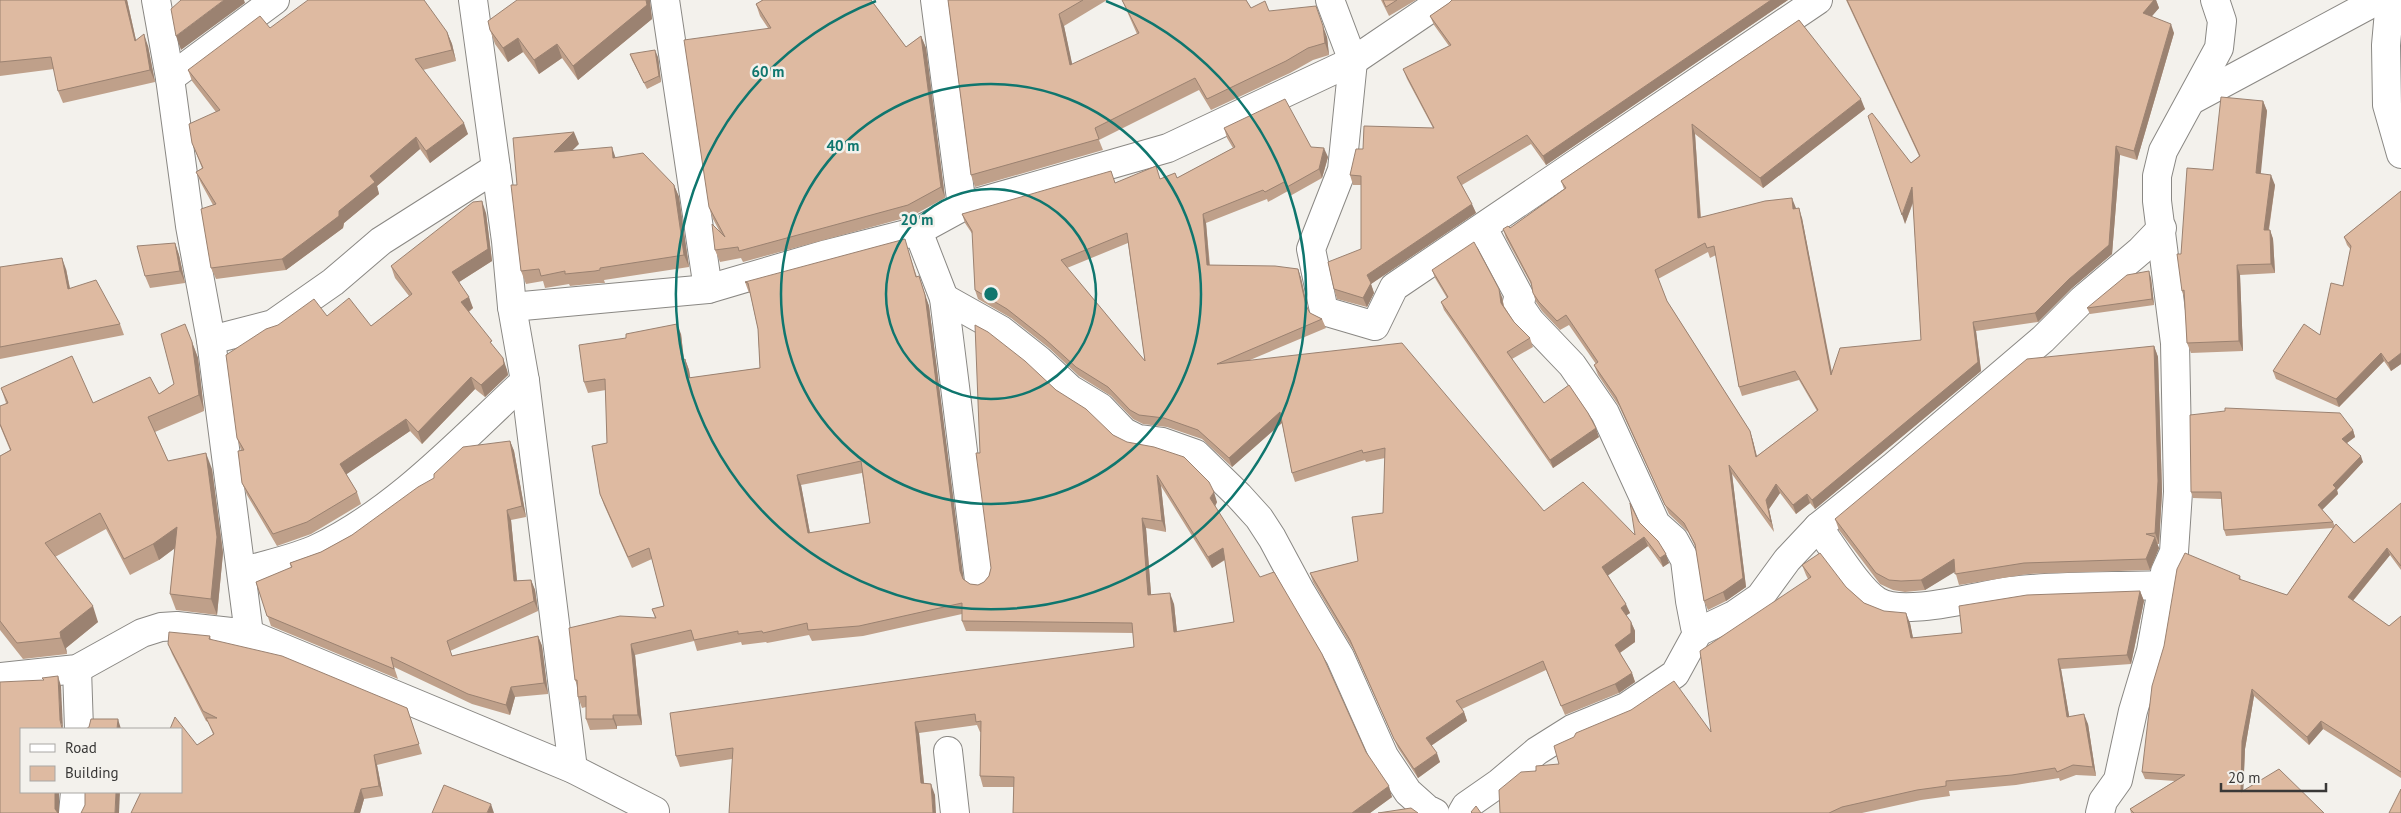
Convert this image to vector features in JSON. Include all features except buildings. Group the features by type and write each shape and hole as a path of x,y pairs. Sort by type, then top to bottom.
{"street":[{"path":"156,0 170,78 190,226 211,340 249,634"},
{"path":"170,78 275,0"},
{"path":"665,0 708,289"},
{"path":"935,0 962,207"},
{"path":"1330,0 1353,61 1342,170 1311,249 1324,311 1375,326 1394,287 1818,0"},
{"path":"512,307 708,289 827,254 918,231 962,207 1168,148 1353,61 1442,0"},
{"path":"2100,813 2103,801 2118,780 2133,711 2151,651 2165,572 2174,552 2178,492 2175,343 2162,228 2157,201 2157,176 2163,152 2219,48 2222,21 2215,0"},
{"path":"2192,100 2378,0"},
{"path":"2390,0 2386,45 2388,106 2401,154"},
{"path":"478,3 512,307 525,381 573,769"},
{"path":"211,340 273,324 333,282 381,241 496,168"},
{"path":"1483,228 1521,299 1516,302 1530,321 1572,365 1605,413 1656,524 1674,540 1685,560 1690,601 1695,627 1698,632"},
{"path":"1462,813 1466,806 1499,783 1537,750 1572,729 1626,707 1675,674 1698,632 1734,615 1760,597 1787,560 1818,527 1894,466 2043,339 2082,300 2117,272 2162,228"},
{"path":"918,231 944,298 979,580"},
{"path":"944,298 1001,330 1039,360 1070,389 1100,407 1124,432 1138,439 1162,442 1196,454 1239,496 1259,518 1272,538 1301,592 1340,657 1384,756 1408,792 1427,809 1435,813"},
{"path":"242,572 318,548 375,513 426,472 525,381"},
{"path":"1818,527 1860,587 1877,601 1890,606 1933,604 2012,591 2163,585"},
{"path":"0,677 77,669 142,633 161,627 177,626 249,634 573,769 655,811"},
{"path":"77,669 79,728"},
{"path":"948,751 955,813"},
{"path":"73,813 75,793"}]}
